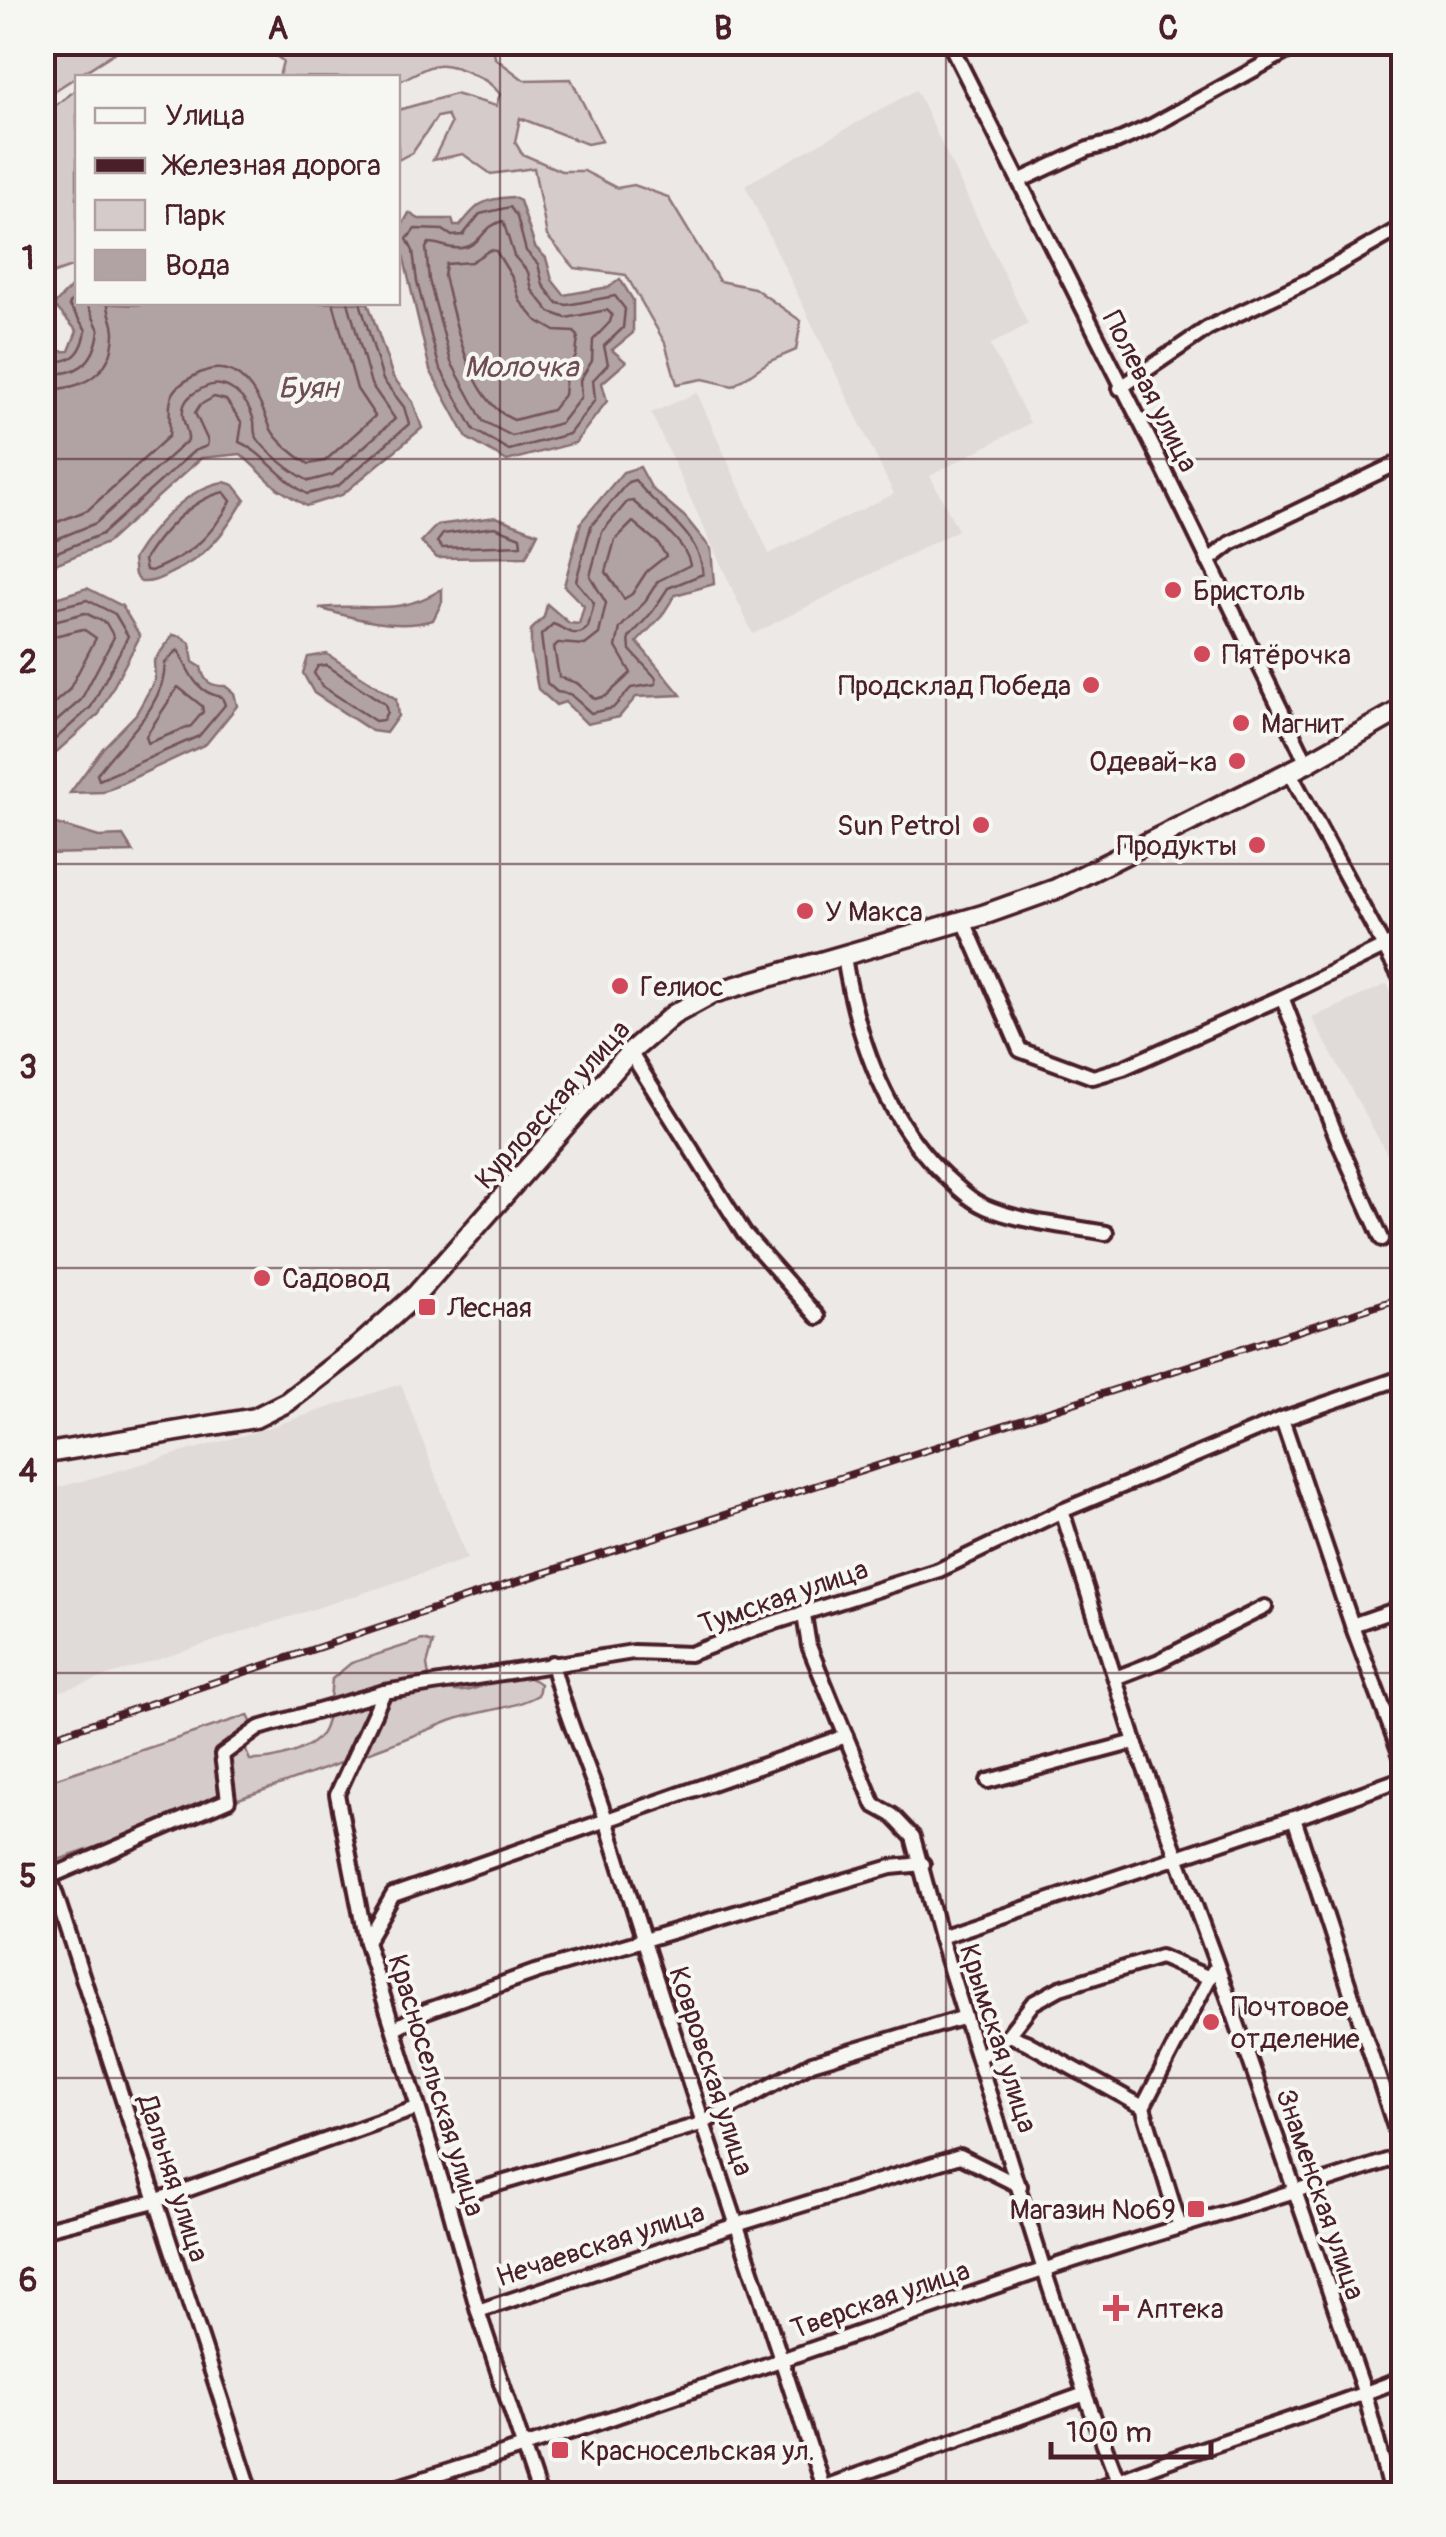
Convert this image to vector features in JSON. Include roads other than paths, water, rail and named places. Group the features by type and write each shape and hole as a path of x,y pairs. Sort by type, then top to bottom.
{"main road":[{"name":"Курловская улица","path":"42,1454 255,1418 287,1402 416,1295 630,1052 674,1014 713,993 964,921 1056,888 1289,772 1404,708"}],"street":[{"name":"Полевая улица","path":"948,42 1306,763"},
{"path":"1018,181 1088,149 1152,126 1304,42"},
{"path":"1120,388 1208,328 1310,280 1404,226"},
{"path":"1208,561 1232,542 1404,460"},
{"path":"1289,772 1404,984"},
{"path":"964,921 1020,1050 1093,1077 1122,1068 1404,938"},
{"path":"844,957 850,995 876,1075 908,1137 934,1165 968,1197 994,1211 1106,1233"},
{"path":"1282,996 1339,1143 1382,1239"},
{"path":"630,1052 733,1218 818,1317"},
{"name":"Тумская улица","path":"46,1879 228,1800 222,1754 259,1728 384,1692 552,1663 632,1652 690,1654 760,1627 938,1570 1062,1511 1282,1419 1404,1377"},
{"path":"1282,1419 1404,1764"},
{"name":"Знаменская улица","path":"1062,1511 1213,1971 1365,2394 1391,2494"},
{"path":"1115,1678 1158,1662 1265,1607"},
{"path":"1352,1625 1404,1607"},
{"name":"Крымская улица","path":"804,1615 809,1646 874,1805 892,1815 913,1837 923,1864 940,1937 1044,2270 1123,2494"},
{"name":"Ковровская улица","path":"552,1663 824,2492"},
{"name":"Красносельская улица","path":"384,1692 336,1794 366,1942 478,2311 539,2494"},
{"path":"366,1942 392,1895 846,1736"},
{"path":"988,1781 1135,1742"},
{"path":"940,1937 1404,1778"},
{"path":"1294,1818 1404,2155"},
{"path":"395,2028 426,2011 535,1972 891,1867 923,1864"},
{"name":"Дальняя улица","path":"46,1879 252,2494"},
{"path":"978,2058 1008,2036 1033,2003 1060,1988 1160,1957 1213,1971 1143,2107"},
{"path":"447,2199 701,2124 812,2063 965,2017"},
{"path":"1008,2036 1026,2042 1143,2107 1180,2226"},
{"path":"42,2230 155,2201 417,2108"},
{"name":"Тверская улица","path":"374,2494 522,2449 1044,2270 1404,2155"},
{"name":"Нечаевская улица","path":"478,2311 960,2156 1020,2186"},
{"path":"1083,2494 1404,2378"},
{"path":"805,2494 824,2492 1085,2394"}],"water":[{"name":"Молочка","path":"512,197 520,201 535,247 546,258 552,280 564,295 609,287 620,279 633,300 633,333 612,350 626,362 602,383 607,401 575,443 507,461 467,438 430,370 400,242 400,229 409,213 419,219 452,219 454,226 460,226 481,204"},
{"name":"Буян","path":"75,283 75,305 369,305 393,377 413,402 422,428 342,495 306,506 277,488 241,454 201,458 107,543 43,569 43,337 46,352 69,351 77,331 54,305"},
{"path":"640,467 652,489 685,517 711,549 714,584 675,595 637,642 681,695 636,697 619,717 587,724 565,702 556,705 538,689 531,630 544,617 547,604 569,623 579,624 584,606 564,586 581,522 623,472"},
{"path":"224,482 234,485 245,499 222,533 184,567 157,580 141,582 135,575 133,559 150,535 171,511 196,492"},
{"path":"496,517 538,533 526,557 437,558 421,542 437,525"},
{"path":"87,588 122,606 140,636 99,714 43,764 43,602"},
{"path":"442,589 442,602 433,620 419,623 376,622 319,608 397,606"},
{"path":"173,635 190,643 193,662 201,667 206,680 234,693 237,706 206,744 103,792 70,793 103,748 136,714 155,680 154,661"},
{"path":"327,654 396,699 398,716 386,733 372,731 314,693 303,673 308,657"},
{"path":"43,820 99,837 123,836 133,852 43,854"}],"railway":[{"path":"42,1740 472,1596 1404,1297"}],"place":[{"name":"Бристоль","path":"1173,590"},
{"name":"Пятёрочка","path":"1202,654"},
{"name":"Продсклад Победа","path":"1091,685"},
{"name":"Магнит","path":"1241,723"},
{"name":"Одевай-ка","path":"1237,761"},
{"name":"Sun Petrol","path":"981,825"},
{"name":"Продукты","path":"1257,845"},
{"name":"У Макса","path":"805,911"},
{"name":"Гелиос","path":"620,986"},
{"name":"Садовод","path":"262,1278"},
{"name":"Лесная","path":"427,1307"},
{"name":"Почтовое отделение","path":"1211,2022"},
{"name":"Магазин №69","path":"1196,2209"},
{"name":"Аптека","path":"1116,2308"},
{"name":"Красносельская ул.","path":"560,2450"}]}
